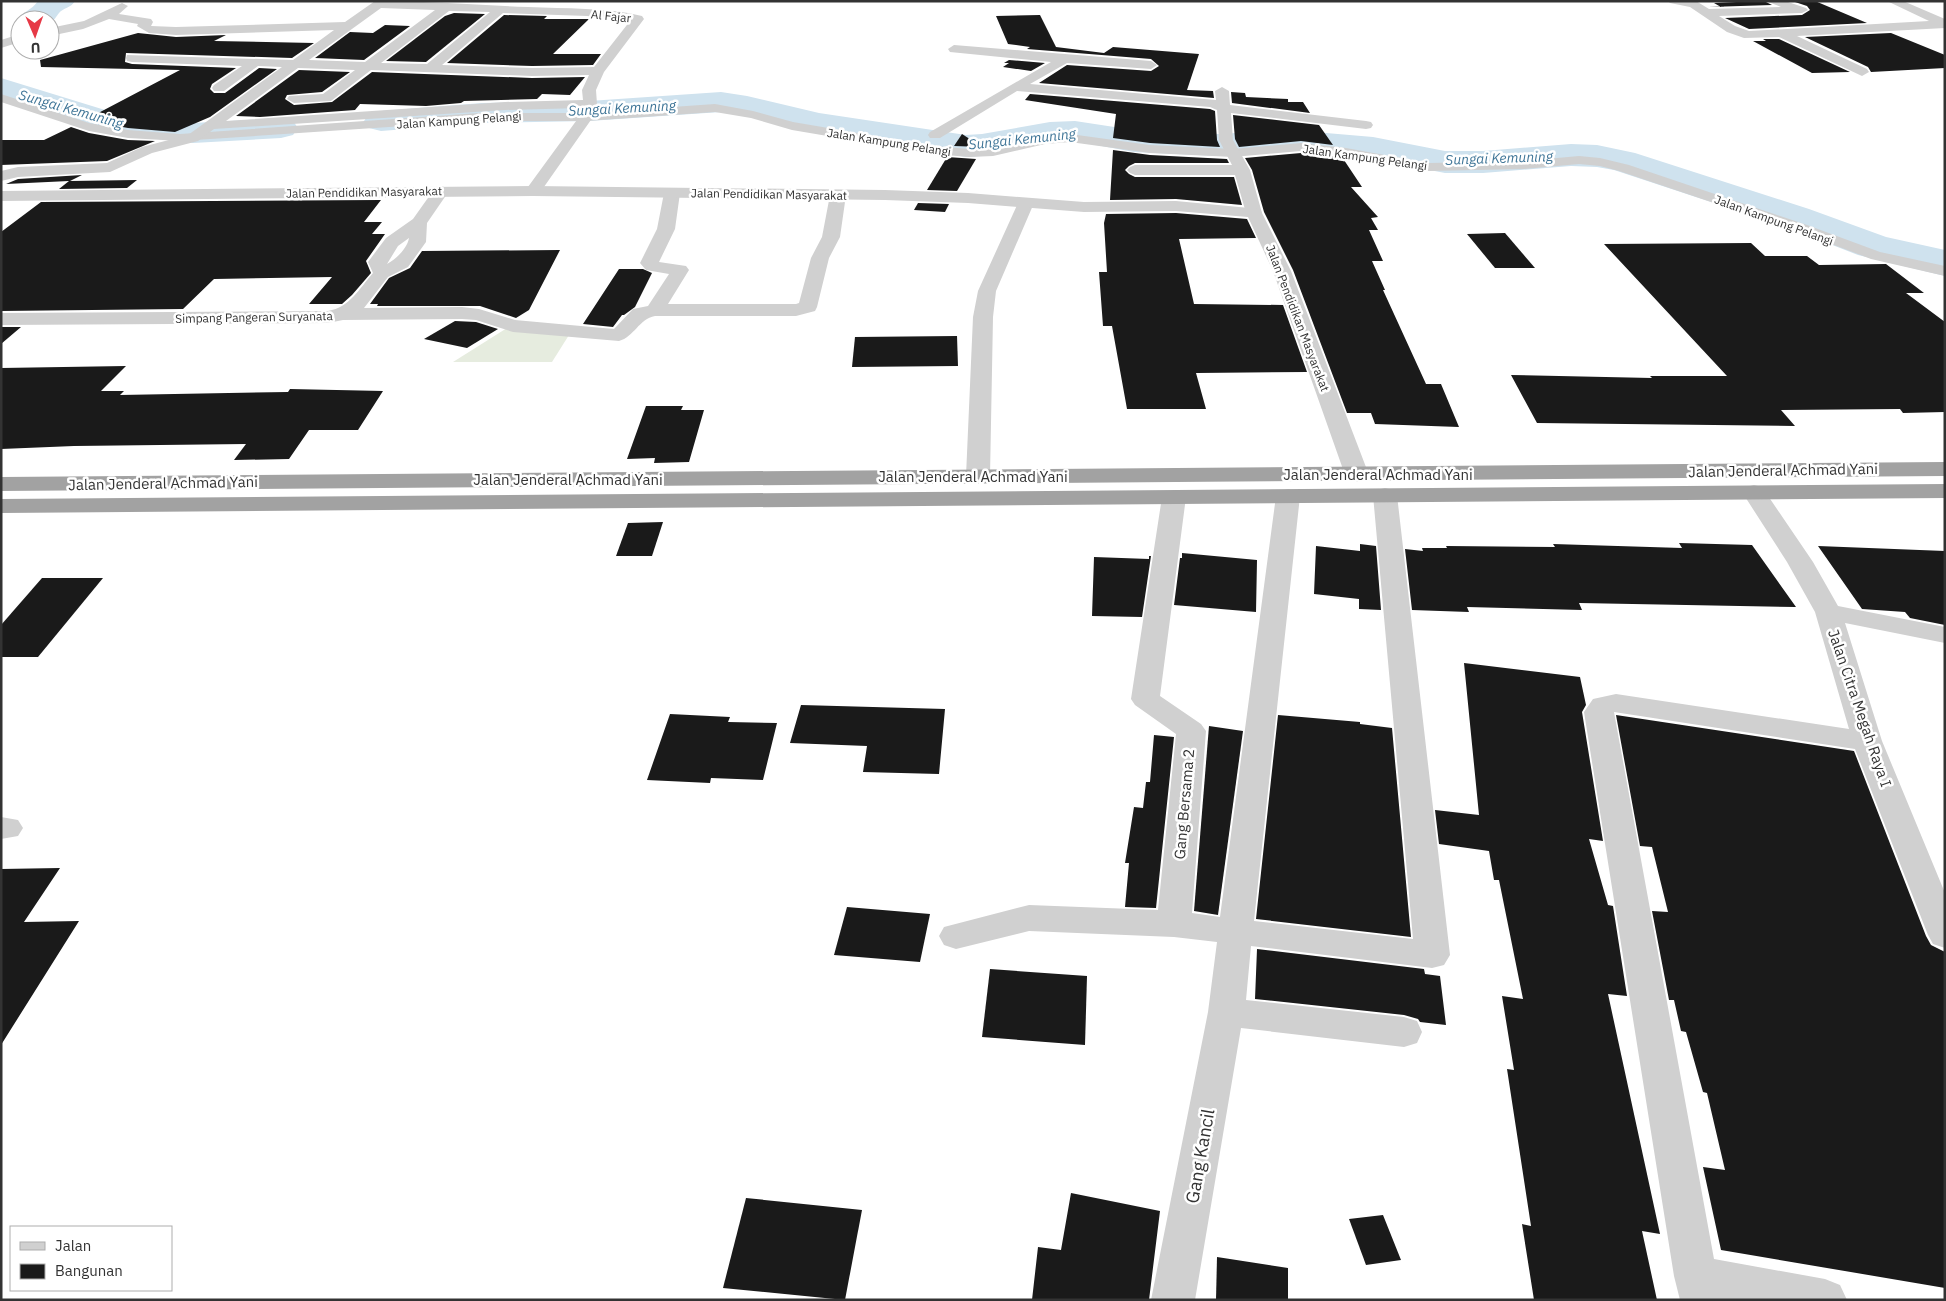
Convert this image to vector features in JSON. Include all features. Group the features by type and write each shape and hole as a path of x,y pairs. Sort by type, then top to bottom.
{"highway":[{"name":"Jalan Jenderal Achmad Yani","path":"1,506 250,503 978,476 1357,475 1945,469"},
{"name":"Jalan Jenderal Achmad Yani","path":"1,484 265,482 574,490 1174,497 1945,491"},
{"path":"250,503 265,482"}],"street":[{"path":"60,31 106,15 130,1"},
{"path":"1674,1 1691,3 1739,33 1748,35 1945,24"},
{"path":"1708,13 1802,10 1772,1"},
{"path":"1893,1 1945,24"},
{"name":"Al Fajar","path":"346,26 378,4 502,8 625,16 638,19 598,71 589,90 588,111 533,191"},
{"path":"294,99 326,98 448,6"},
{"path":"432,67 502,8"},
{"path":"106,15 147,22 143,26 149,29 176,31 346,26"},
{"path":"1928,25 1945,32"},
{"path":"202,132 346,26"},
{"path":"1782,33 1862,72"},
{"path":"954,49 1152,65"},
{"path":"132,58 532,72 598,71"},
{"path":"935,136 1065,59"},
{"path":"219,88 256,62"},
{"path":"1015,87 1214,103 1224,108 1366,125"},
{"path":"1222,91 1231,148 1242,170 1254,213"},
{"name":"Jalan Kampung Pelangi","path":"1,98 89,127 120,132 202,132 588,111 715,108 753,115 792,126 934,150 969,153 993,152 1045,140 1070,138 1150,149 1301,147 1346,152 1430,167 1515,165 1579,160 1600,162 1624,168 1764,215 1876,256 1945,271"},
{"path":"1,176 18,172 110,167 146,150 202,132 264,123 505,106 588,111"},
{"path":"1135,170 1242,170"},
{"name":"Jalan Pendidikan Masyarakat","path":"1,196 441,191 838,194 968,198 1084,207 1176,206 1254,213 1282,271 1357,475"},
{"name":"Simpang Pangeran Suryanata","path":"1,319 328,317 343,314 359,304 382,273 402,262 417,242 419,223 441,191"},
{"path":"655,310 680,270 652,266 649,263 666,229 672,193"},
{"path":"343,314 462,313 479,315 513,326 619,335 640,312 655,310 796,310 808,307 820,258 831,237 838,194"},
{"path":"978,476 983,317 987,291 1026,203"},
{"name":"Jalan Citra Megah Raya I","path":"1754,492 1800,562 1828,612 1867,741 1945,935"},
{"path":"956,936 1029,918 1174,924 1432,955 1385,495"},
{"name":"Gang Kancil","path":"1173,1300 1226,1012 1288,496"},
{"name":"Gang Bersama 2","path":"1174,497 1145,699 1191,731 1174,924"},
{"path":"1828,612 1945,635"},
{"path":"1825,1300 1699,1288 1599,712 1603,705 1616,704 1867,741"},
{"path":"1226,1012 1404,1032"}],"shaded area":[{"path":"507,328 569,335 552,362 453,362"}],"building":[{"path":"1764,1 1772,5 1720,7 1714,3"},
{"path":"1792,1 1815,1 1867,23 1749,29 1725,18 1802,15 1810,10 1807,6"},
{"path":"454,13 485,14 426,62 386,61 445,16"},
{"path":"504,15 547,16 544,19 589,19 553,54 601,54 593,65 532,66 447,63"},
{"path":"1040,15 1056,47 1104,53 1113,47 1199,54 1187,90 1213,91 1214,98 1039,83 1067,65 1151,71 1159,66 1151,59 1027,49 1030,47 1008,44 996,16"},
{"path":"385,25 410,26 364,60 315,58 350,32 373,33"},
{"path":"138,33 176,37 226,35 214,41 314,43 292,58 126,53 125,62 132,64 236,68 212,84 210,89 214,93 225,93 259,68 277,69 210,117 175,132 128,128 85,120 180,70 41,67 40,60 60,60 60,54"},
{"path":"1891,33 1945,55 1945,68 1871,72 1868,67 1805,37"},
{"path":"1763,39 1779,39 1850,72 1812,73 1753,41 1766,41"},
{"path":"1009,60 1045,63 1031,71 1003,67 1009,63 1004,63"},
{"path":"299,70 350,72 322,92 287,95 285,99 294,105 332,102 372,72 532,78 585,77 570,95 542,94 537,99 464,101 461,103 426,106 360,104 355,110 260,117 236,116"},
{"path":"1231,92 1245,93 1246,97 1288,99 1288,102 1303,102 1310,113 1232,103"},
{"path":"1030,94 1210,109 1215,111 1217,140 1220,147 1150,143 1113,138 1116,114 1025,100"},
{"path":"1233,115 1319,125 1333,145 1301,141 1239,147 1235,139"},
{"path":"71,127 89,133 128,140 155,141 107,161 1,165 1,140 44,140"},
{"path":"962,134 982,147 954,146"},
{"path":"1113,150 1150,155 1227,159 1229,163 1135,163 1125,170 1135,177 1234,177 1242,205 1176,199 1110,200"},
{"path":"1301,153 1342,157 1362,187 1351,187 1378,217 1371,218 1378,230 1369,230 1383,261 1372,261 1385,290 1383,290 1426,384 1441,384 1459,427 1375,424 1371,413 1347,413 1293,270 1264,212 1252,170 1245,158"},
{"path":"947,157 976,159 957,191 927,190"},
{"path":"82,175 70,181 137,180 127,188 59,189 69,181 6,184 18,179"},
{"path":"381,200 364,222 382,222 372,234 385,234 366,261 371,273 342,304 309,304 332,277 214,279 183,309 1,311 1,232 41,202"},
{"path":"918,203 949,204 945,212 914,210"},
{"path":"1176,213 1247,219 1256,238 1179,239 1194,304 1283,305 1307,372 1196,373 1206,409 1127,409 1112,326 1103,326 1099,272 1107,272 1104,223 1106,214"},
{"path":"1505,233 1535,268 1495,268 1467,234"},
{"path":"1751,243 1765,256 1807,256 1819,265 1886,264 1924,293 1906,293 1945,322 1945,412 1903,413 1900,409 1781,410 1795,426 1537,423 1511,375 1652,378 1650,376 1727,376 1604,244"},
{"path":"560,250 529,310 516,318 480,306 377,306 378,304 370,304 389,278 410,268 422,251"},
{"path":"619,269 643,269 652,273 635,307 622,315 613,327 583,324"},
{"path":"455,321 476,322 498,329 467,348 424,339"},
{"path":"1,327 21,327 1,344"},
{"path":"957,336 958,366 852,367 855,337"},
{"path":"126,366 101,391 124,391 120,395 288,392 290,389 383,391 358,430 309,430 289,459 234,460 246,444 74,446 1,449 1,368"},
{"path":"646,406 683,406 681,410 704,410 689,462 654,463 655,458 627,459"},
{"path":"663,522 652,556 616,556 628,523"},
{"path":"1679,543 1752,545 1796,607 1579,603 1582,610 1467,607 1469,612 1412,610 1405,549 1423,551 1422,548 1447,548 1446,546 1555,547 1553,544 1682,548"},
{"path":"1360,544 1376,546 1381,610 1359,609 1359,599 1314,594 1316,546 1360,551"},
{"path":"1818,546 1945,551 1945,625 1910,618 1905,612 1862,609"},
{"path":"1182,553 1257,560 1256,612 1174,605"},
{"path":"1149,556 1151,556 1142,617 1092,616 1094,557 1149,559"},
{"path":"42,578 103,578 38,657 1,657 1,625"},
{"path":"1464,663 1580,677 1586,705 1582,712 1603,841 1589,839 1608,905 1613,906 1627,996 1608,994 1660,1234 1642,1231 1657,1300 1534,1300 1522,1224 1531,1226 1507,1069 1514,1070 1502,996 1523,999 1499,880 1494,880 1489,851 1439,844 1435,810 1479,815"},
{"path":"801,705 945,709 939,774 863,772 867,746 790,743"},
{"path":"670,714 730,717 728,722 777,723 763,780 711,778 710,783 647,780"},
{"path":"1278,715 1360,722 1360,724 1392,728 1411,937 1256,919"},
{"path":"1616,715 1854,751 1926,936 1931,945 1945,952 1945,1288 1721,1250 1703,1167 1725,1170 1707,1093 1703,1092 1686,1032 1681,1031 1674,1000 1669,1000 1652,911 1668,912 1652,847 1640,846"},
{"path":"1209,726 1243,731 1218,915 1194,911"},
{"path":"1154,735 1174,737 1156,908 1125,907 1129,863 1125,863 1134,807 1143,808 1146,782 1150,782"},
{"path":"60,868 24,922 79,921 1,1045 1,869"},
{"path":"847,907 930,914 920,962 834,955"},
{"path":"1257,949 1424,969 1425,974 1440,976 1446,1025 1420,1022 1418,1019 1404,1015 1255,999"},
{"path":"990,969 1087,976 1085,1045 982,1037"},
{"path":"1071,1193 1160,1211 1149,1300 1032,1300 1038,1247 1061,1250"},
{"path":"746,1198 862,1210 845,1300 723,1288"},
{"path":"1383,1215 1401,1260 1366,1265 1349,1219"},
{"path":"1217,1257 1288,1268 1288,1300 1216,1300"}],"waterway":[{"path":"46,10 48,7 62,1"},
{"name":"Sungai Kemuning","path":"1,88 114,124 193,133 281,128"},
{"name":"Sungai Kemuning","path":"381,121 482,113 589,111 721,102 747,106 819,123 966,146 982,145 1050,132 1075,131 1134,141 1218,145 1291,140 1373,148 1445,162 1483,162 1571,155 1597,156 1622,161 1795,217 1873,246 1945,263"}]}
